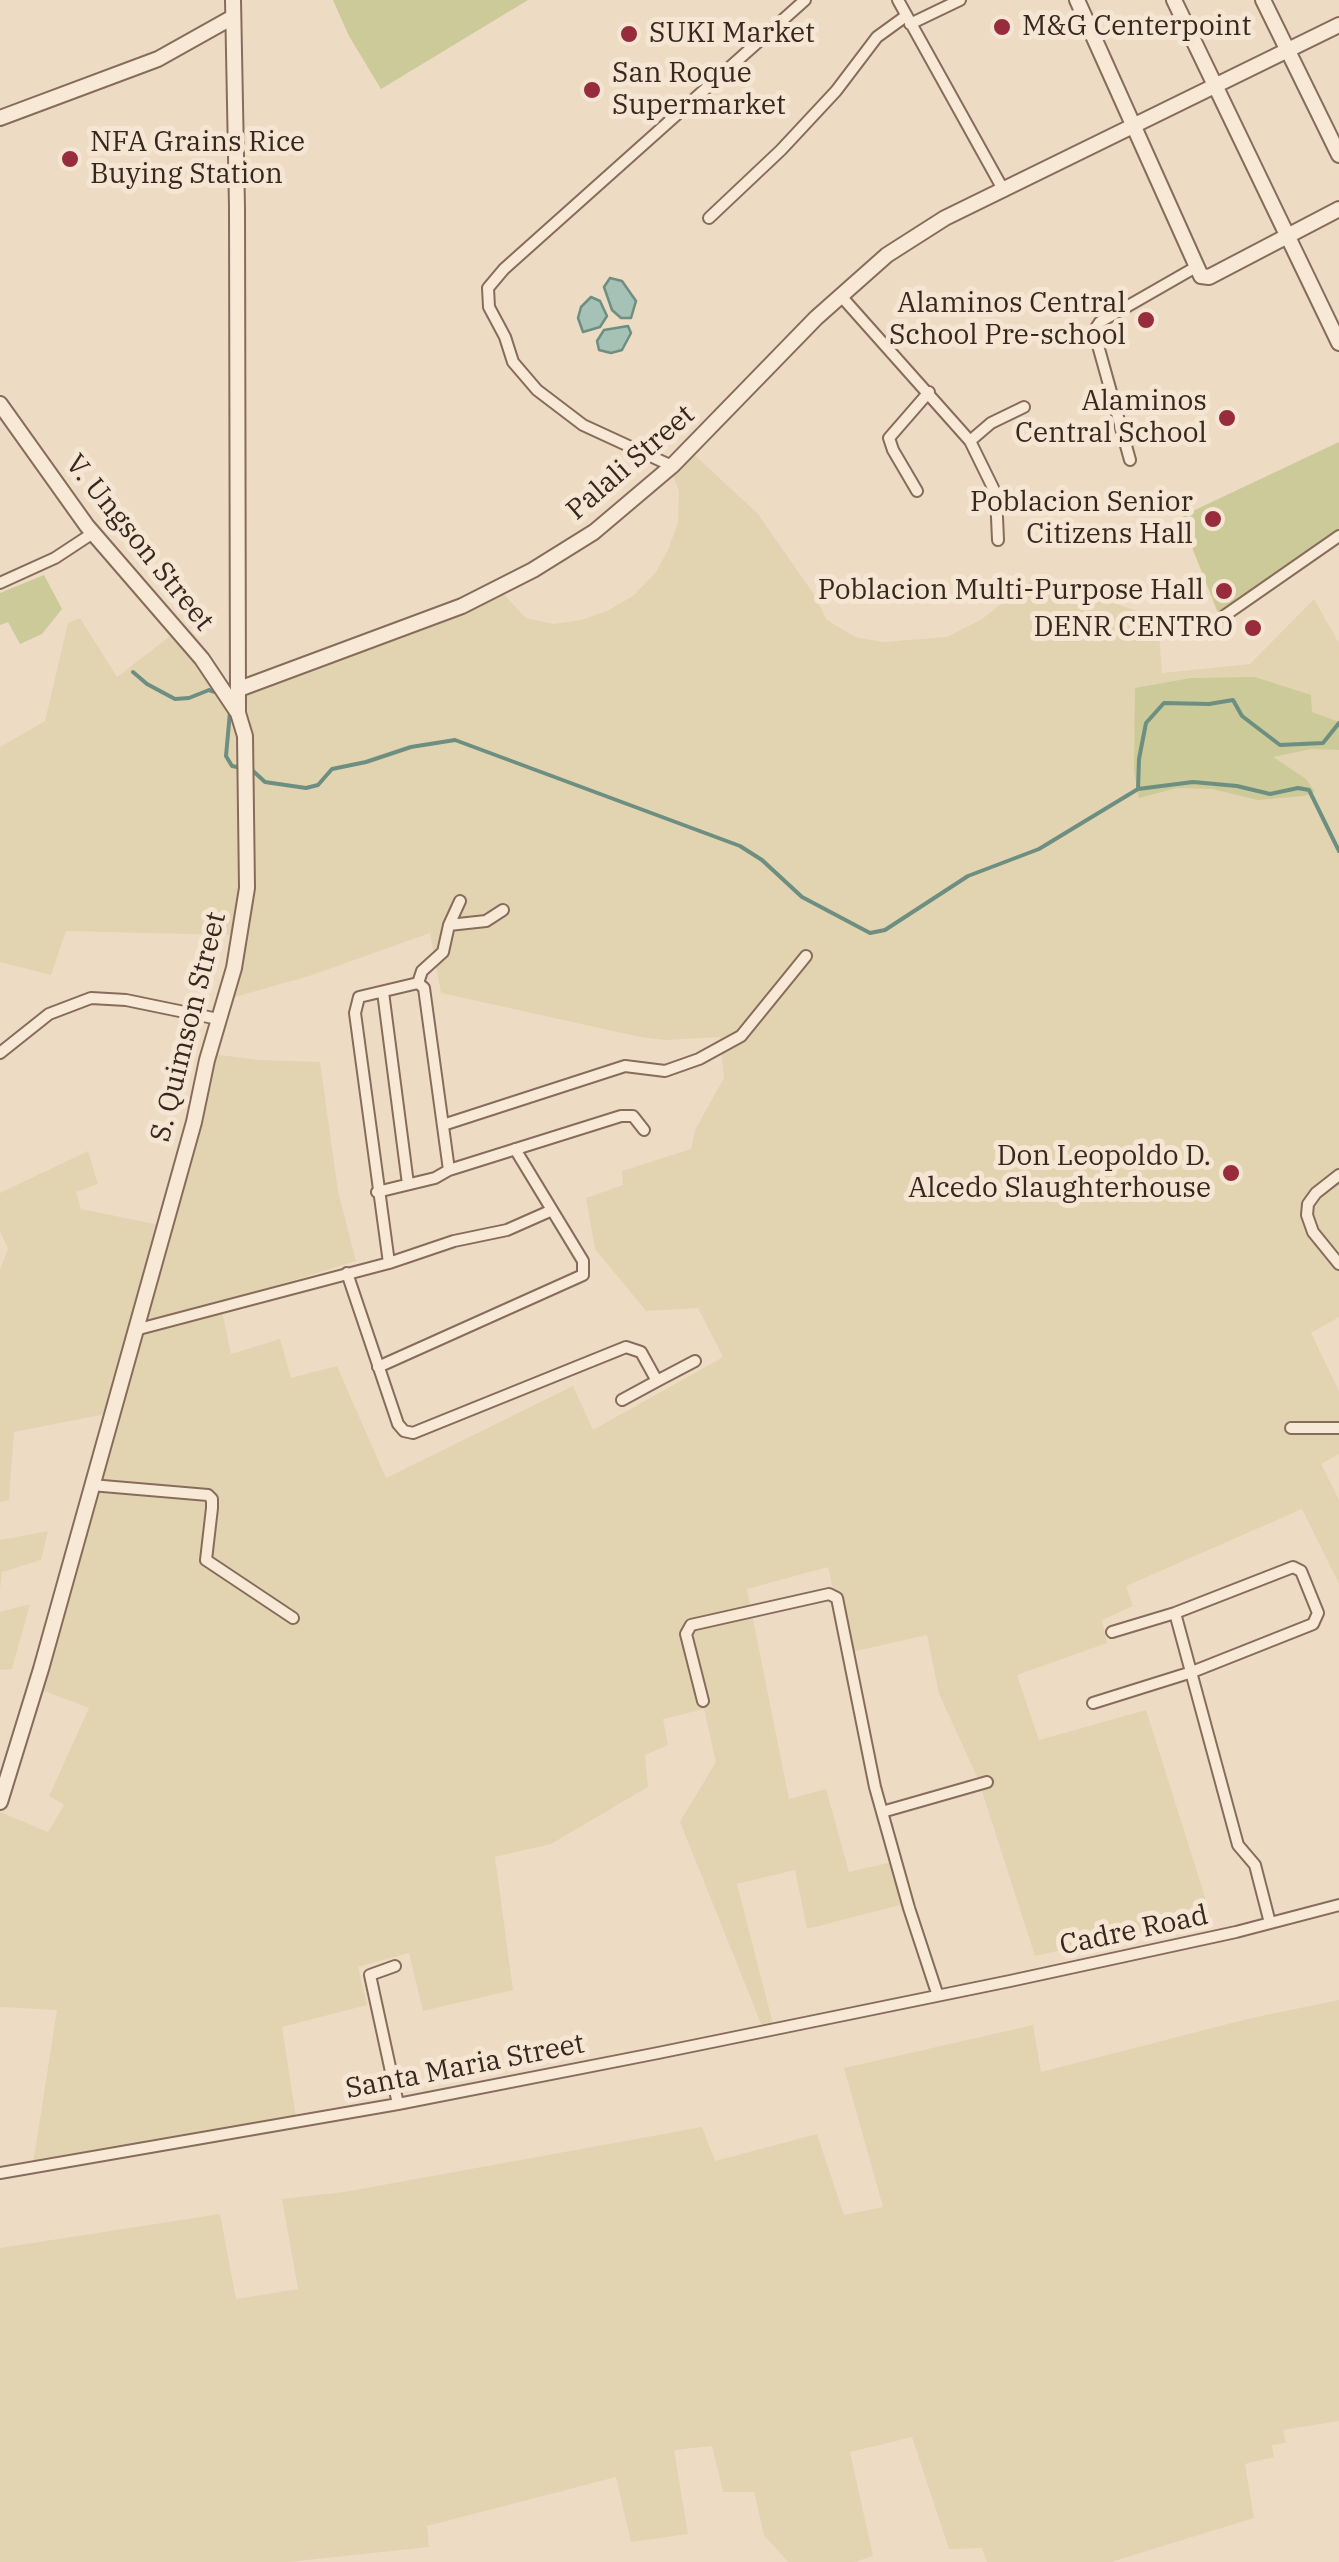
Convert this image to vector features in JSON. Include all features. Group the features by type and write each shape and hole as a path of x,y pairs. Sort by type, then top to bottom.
{"street":[{"name":"S. Quimson Street","path":"0,1802 194,1122 234,968 247,888 246,736 238,713 238,207 233,0"},
{"path":"672,466 583,425 537,390 513,362 490,307 488,288 504,269 805,0"},
{"path":"898,0 1004,192"},
{"path":"709,218 781,150 836,91 877,38 908,20 960,0"},
{"path":"1077,0 1201,276 1208,277 1339,209"},
{"path":"1174,0 1339,344"},
{"path":"1263,0 1339,155"},
{"path":"0,118 158,59 233,17"},
{"name":"Palali Street","path":"240,689 494,591 594,532 672,466 887,255 945,218 1339,25"},
{"path":"1130,460 1094,330 1100,322 1196,267"},
{"path":"841,296 970,441 996,494 998,540"},
{"path":"917,491 892,450 890,438 929,392"},
{"name":"V. Ungson Street","path":"0,404 93,534 202,659 238,713"},
{"path":"970,441 990,423 1024,408"},
{"path":"0,584 93,534"},
{"path":"1224,616 1339,536"},
{"path":"418,983 422,972 444,952 449,925 460,901"},
{"path":"449,925 486,921 504,910"},
{"path":"443,1125 625,1066 665,1070 709,1054 741,1036 806,956"},
{"path":"388,1263 355,1004 359,997 418,983"},
{"path":"418,983 425,992 449,1170"},
{"path":"382,992 408,1184"},
{"path":"0,1053 49,1014 91,998 126,1000 218,1019"},
{"path":"376,1192 435,1178 449,1170 622,1116 633,1116 644,1130"},
{"path":"378,1367 580,1279 585,1271 583,1261 516,1150"},
{"path":"1339,1175 1316,1193 1308,1204 1307,1215 1313,1232 1339,1264"},
{"path":"136,1330 388,1263 454,1241 507,1230 550,1211"},
{"path":"348,1273 398,1424 404,1431 413,1433 626,1347 640,1352 657,1381"},
{"path":"622,1400 695,1361"},
{"path":"1291,1428 1339,1428"},
{"path":"91,1485 208,1495 212,1508 206,1560 293,1618"},
{"path":"1093,1703 1192,1672 1312,1624 1318,1613 1301,1570 1293,1568 1112,1632"},
{"path":"703,1701 686,1634 691,1625 832,1595 840,1604 882,1812 937,1994"},
{"path":"1174,1613 1238,1845 1254,1865 1270,1923"},
{"path":"882,1812 987,1782"},
{"name":"Cadre Road","path":"937,1994 1010,1981 1339,1905"},
{"path":"395,1966 370,1975 398,2104"},
{"name":"Santa Maria Street","path":"0,2173 398,2104 937,1994"}],"shaded area":[{"path":"333,0 528,0 381,89 349,36"},
{"path":"610,278 622,281 636,301 631,318 621,318 612,310 604,287"},
{"path":"591,297 600,301 607,316 600,327 583,332 578,318 581,307"},
{"path":"628,326 631,333 622,350 599,350 597,341 604,330"},
{"path":"1339,442 1339,530 1218,613 1180,517"},
{"path":"687,448 758,514 827,620 855,637 883,642 947,637 982,619 1038,575 1158,619 1162,673 1250,664 1314,599 1339,643 1339,1317 1311,1333 1339,1391 1339,1454 1321,1464 1339,1500 1339,1584 1302,1509 1126,1586 1133,1606 1102,1620 1107,1643 1017,1675 1039,1740 1146,1710 1211,1916 1035,1956 978,1779 939,1694 927,1635 847,1653 828,1567 747,1589 789,1799 826,1789 849,1872 892,1862 904,1904 807,1929 795,1870 737,1884 773,2024 762,2026 680,1822 716,1762 704,1709 663,1719 668,1745 645,1755 648,1787 551,1844 495,1857 513,1990 423,2011 409,1953 358,1967 367,2005 282,2027 296,2117 33,2164 57,2010 0,2007 0,1812 48,1832 64,1805 49,1796 89,1708 28,1685 106,1414 14,1432 9,1500 0,1502 0,1269 8,1249 0,1231 0,1193 88,1151 98,1184 76,1192 81,1209 160,1225 203,1053 320,1062 338,1191 356,1261 221,1306 231,1354 280,1339 291,1378 337,1366 386,1478 573,1386 593,1430 723,1357 698,1308 646,1311 595,1249 586,1198 623,1185 622,1171 691,1149 695,1130 724,1078 720,1037 640,1037 441,993 430,933 309,976 217,1002 232,935 66,931 51,975 0,962 0,747 45,721 68,623 80,618 117,677 174,633 240,705 240,680 397,627 495,585 526,618 554,624 607,611 633,596 656,572 668,550 678,522 679,491 669,465"},
{"path":"44,575 62,609 42,634 20,644 8,622 0,625 0,593"},
{"path":"1255,677 1311,695 1312,712 1339,722 1339,750 1311,749 1273,757 1306,779 1315,792 1258,800 1212,789 1177,788 1139,798 1134,771 1135,688 1191,678"},
{"path":"48,1531 41,1560 2,1572 0,1590 0,1540"},
{"path":"30,1604 12,1669 0,1670 0,1612"},
{"path":"1339,2000 1339,2421 1283,2430 1286,2443 1272,2445 1274,2457 1245,2464 1254,2518 1111,2562 987,2562 982,2548 949,2549 912,2437 850,2452 873,2556 855,2562 788,2562 764,2535 754,2492 723,2492 712,2446 674,2450 688,2534 631,2542 616,2477 427,2526 429,2547 288,2562 0,2562 0,2248 220,2214 236,2299 298,2289 282,2199 344,2192 702,2127 715,2161 817,2134 844,2215 883,2207 844,2068 1033,2025 1041,2072 1251,2018"}],"waterway":[{"path":"133,672 175,699 209,690 218,693"},
{"path":"252,770 265,782 306,788 318,785 332,769 411,747 455,740 740,846 762,860 802,897 870,933 885,930 968,876 1039,849 1138,789 1146,723 1164,703 1233,700 1242,716 1280,745 1323,743 1339,723"},
{"path":"230,712 226,756 237,767"},
{"path":"1138,789 1193,782 1270,794 1298,788 1309,790 1339,851"}],"place":[{"name":"M&G Centerpoint","path":"1002,27"},
{"name":"SUKI Market","path":"629,34"},
{"name":"San Roque Supermarket","path":"592,90"},
{"name":"NFA Grains Rice Buying Station","path":"70,159"},
{"name":"Alaminos Central School Pre-school","path":"1146,320"},
{"name":"Alaminos Central School","path":"1227,418"},
{"name":"Poblacion Senior Citizens Hall","path":"1213,519"},
{"name":"Poblacion Multi-Purpose Hall","path":"1224,591"},
{"name":"DENR CENTRO","path":"1253,628"},
{"name":"Don Leopoldo D. Alcedo Slaughterhouse","path":"1231,1173"}]}
